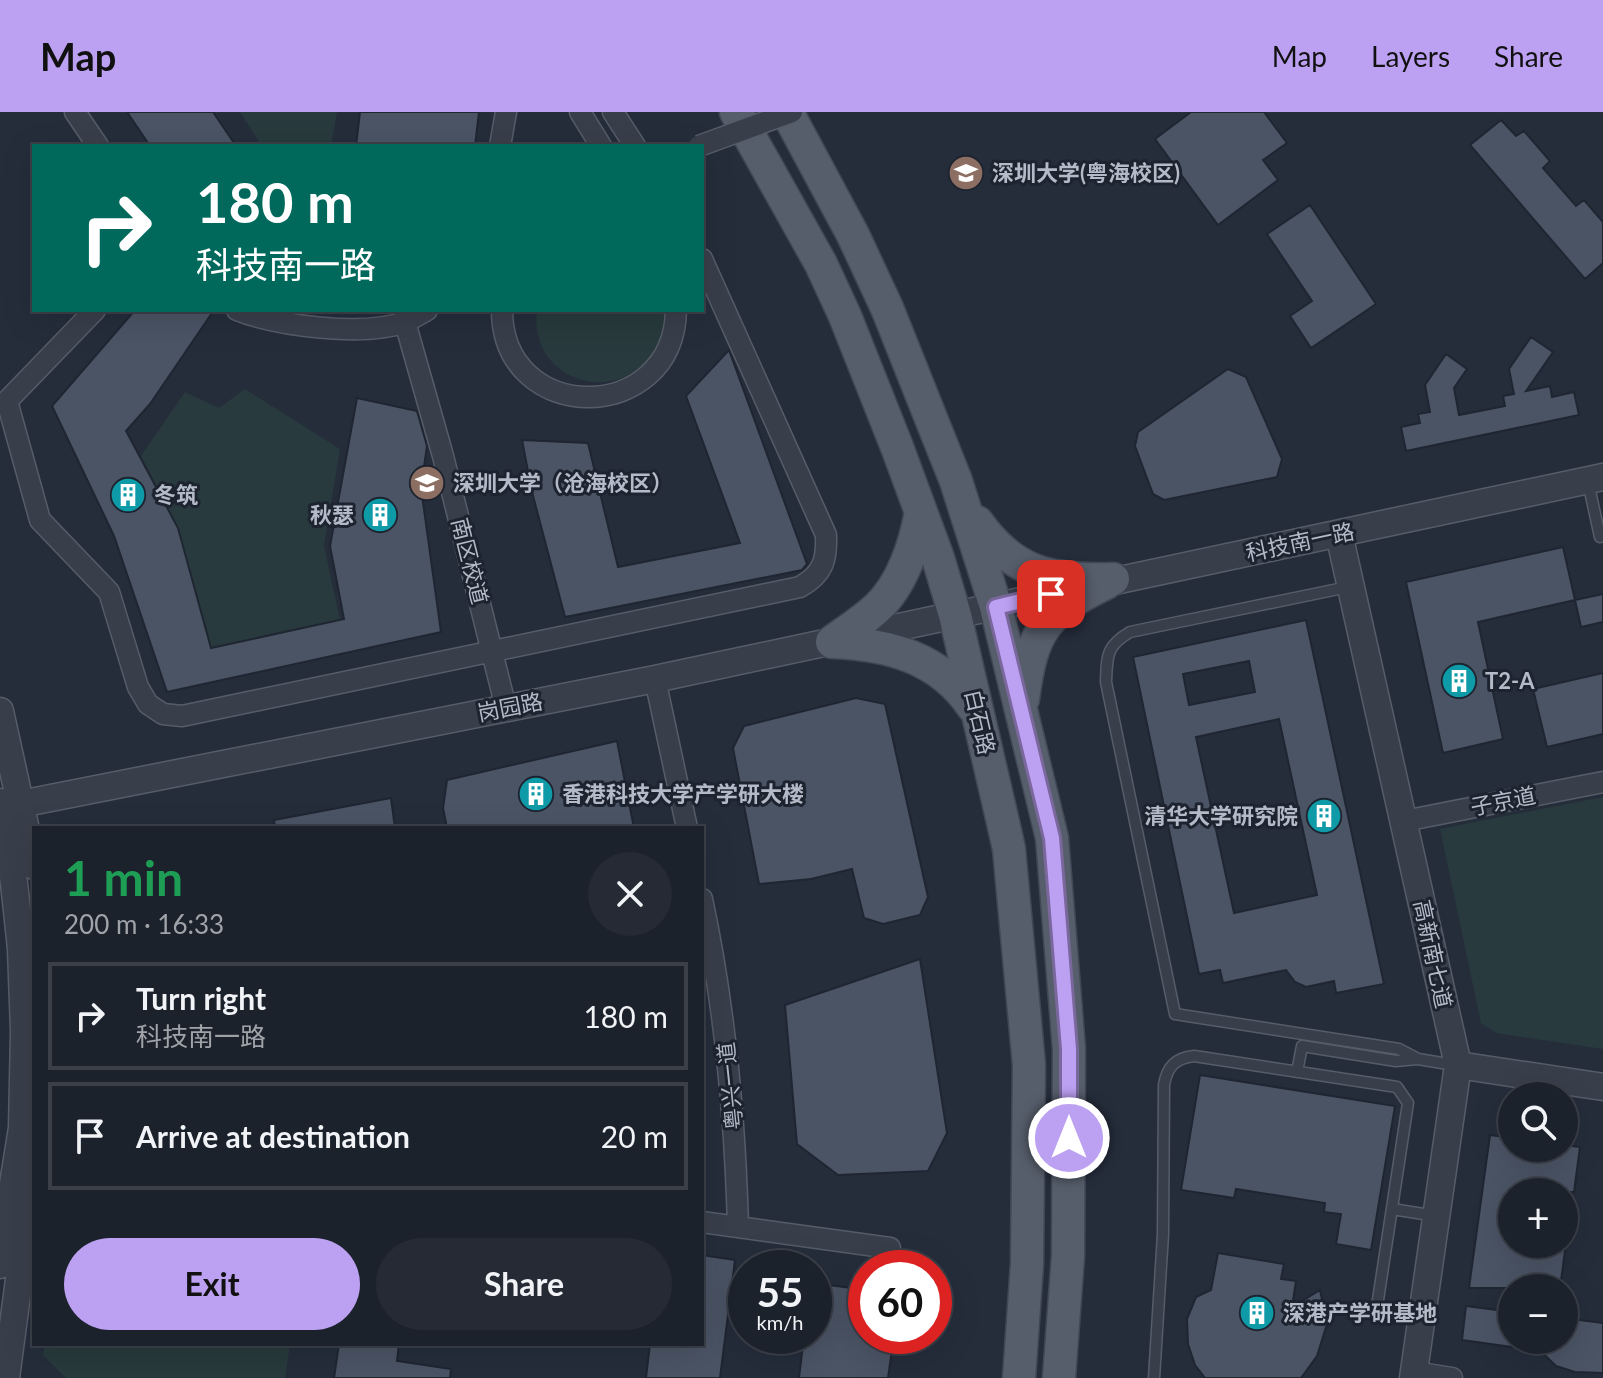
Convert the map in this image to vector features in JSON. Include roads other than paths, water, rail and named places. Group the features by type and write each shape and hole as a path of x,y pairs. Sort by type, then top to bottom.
{"main road":[{"name":"白石路","path":"736,112 821,264 921,512 955,615 1009,849 1029,1065 1027,1264 1019,1378"},
{"name":"白石路","path":"789,112 887,308 964,504 996,607 1052,838 1069,1049 1068,1256 1059,1378"},
{"path":"964,504 987,536 1017,563 1045,574 1078,580 1113,579"},
{"path":"832,642 879,607 892,589 906,562 921,512"},
{"path":"1021,710 1033,650 1052,616 1069,602 1113,579"},
{"path":"832,642 886,647 925,662 962,690 978,713"}],"street":[{"path":"75,112 97,144"},
{"path":"500,144 506,112"},
{"path":"580,112 600,144"},
{"path":"613,112 634,144"},
{"path":"704,144 789,112"},
{"path":"93,312 7,401 40,520 109,592 138,687 148,704 163,714 182,716 800,587 816,578 827,559 826,535 704,263"},
{"path":"242,312 296,325 365,328 405,322 423,312"},
{"path":"502,312 507,342 523,369 549,389 564,395 595,398 610,396 635,385 657,365 673,335 676,312"},
{"name":"南区校道","path":"405,322 443,456 506,708"},
{"name":"科技南一路","path":"996,607 1113,579 1595,479"},
{"name":"高新南七道","path":"1339,534 1458,1065 1413,1375"},
{"name":"岗园路","path":"6,806 655,679 996,607"},
{"path":"655,679 687,826"},
{"path":"0,711 21,949 24,1031 19,1127 0,1265"},
{"name":"子京道","path":"1404,821 1603,782"},
{"path":"6,806 32,862"},
{"name":"粤兴一道","path":"704,908 714,956 735,1125 738,1227"},
{"path":"1458,1065 1603,1087"},
{"path":"6,1378 32,1181"},
{"path":"704,1222 890,1248"},
{"path":"1413,1375 1452,1378"}],"lane":[{"path":"1595,479 1600,537 1603,536"},
{"path":"1350,587 1130,632 1114,641 1107,658 1106,682 1175,1014 1399,1049 1418,1059"},
{"path":"1297,1072 1302,1046 1396,1061 1418,1059 1458,1065"},
{"path":"1154,1378 1163,1234 1166,1074 1178,1060 1194,1056 1397,1087 1408,1103 1376,1313"},
{"path":"1392,1209 1436,1216"}],"place":[{"name":"深圳大学(粤海校区)","path":"966,173"},
{"name":"深圳大学（沧海校区）","path":"427,483"},
{"name":"冬筑","path":"128,495"},
{"name":"秋瑟","path":"380,515"},
{"name":"T2-A","path":"1459,681"},
{"name":"香港科技大学产学研大楼","path":"536,794"},
{"name":"清华大学研究院","path":"1324,816"},
{"name":"深港产学研基地","path":"1257,1313"}]}
